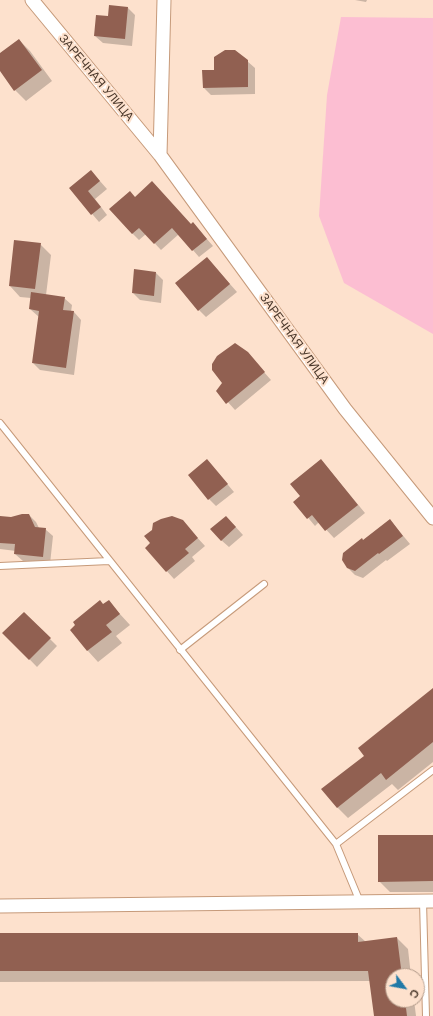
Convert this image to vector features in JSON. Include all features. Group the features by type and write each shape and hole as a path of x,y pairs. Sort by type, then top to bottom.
{"street":[{"name":"ЗАРЕЧНАЯ УЛИЦА","path":"32,0 160,155 345,409 433,518"},
{"path":"160,155 164,0"},
{"path":"0,906 428,901"}],"lane":[{"path":"0,423 336,844 360,902"},
{"path":"0,566 109,561"},
{"path":"180,650 264,584"},
{"path":"336,844 433,770"},
{"path":"426,1016 428,901"}],"shaded area":[{"path":"341,17 433,18 433,334 344,283 319,216 327,95"}],"building":[{"path":"109,5 128,7 125,39 94,36 96,15 108,16"},
{"path":"19,39 42,70 14,91 0,71 0,53"},
{"path":"225,50 235,50 248,60 248,87 203,88 202,70 214,70 214,57"},
{"path":"91,170 100,181 88,191 101,207 91,215 69,188"},
{"path":"152,181 191,224 193,222 207,239 192,251 172,228 154,244 139,228 132,234 109,209 130,191 135,197"},
{"path":"14,240 41,243 35,289 9,286"},
{"path":"207,257 230,284 198,311 175,283"},
{"path":"134,269 156,272 154,296 132,293"},
{"path":"31,292 65,297 63,310 74,311 66,368 32,363 39,311 29,309"},
{"path":"235,343 248,352 265,372 226,404 216,391 222,383 212,370 212,364 217,356"},
{"path":"207,459 228,484 208,500 188,475"},
{"path":"321,459 358,505 325,531 312,515 307,519 293,502 300,496 290,484"},
{"path":"29,514 35,527 46,528 43,557 14,554 15,544 0,543 0,516 11,517"},
{"path":"172,516 183,520 198,538 185,549 189,553 166,572 145,548 150,543 144,536 152,530 153,523"},
{"path":"226,516 236,527 221,541 210,529"},
{"path":"390,519 403,536 355,571 347,568 342,560 343,553"},
{"path":"100,600 103,604 109,600 120,614 106,625 112,632 87,651 70,630 75,625 73,622"},
{"path":"24,612 51,638 29,660 2,633"},
{"path":"433,688 433,742 386,780 381,773 337,808 321,789 364,756 358,748"},
{"path":"378,835 433,835 433,881 378,882"},
{"path":"0,933 358,933 358,942 397,937 401,968 385,968 385,1008 406,1008 407,1016 374,1016 368,971 0,971"}]}
